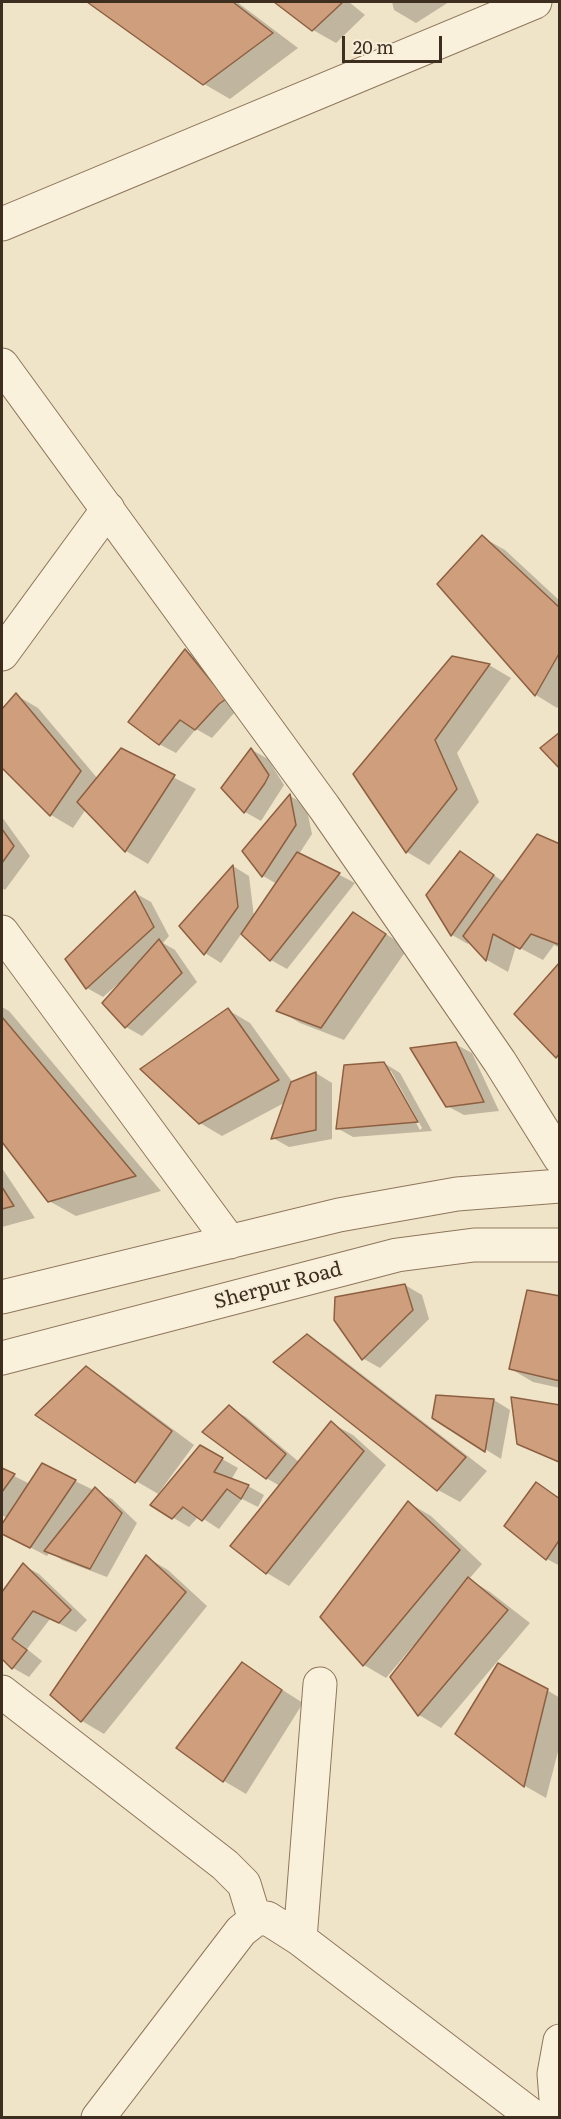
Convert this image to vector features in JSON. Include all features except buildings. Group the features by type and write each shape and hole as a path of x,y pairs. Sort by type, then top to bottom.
{"street":[{"path":"2,224 535,2"},
{"path":"2,365 337,827 500,1062 560,1158"},
{"path":"2,654 108,509"},
{"path":"2,932 230,1242"},
{"path":"2,1297 339,1215 457,1194 560,1186"},
{"name":"Sherpur Road","path":"2,1358 397,1255 474,1245 560,1245"},
{"path":"300,1939 320,1684"},
{"path":"2,1692 225,1865 244,1884 255,1920"},
{"path":"98,2118 241,1931 255,1920 267,1918 300,1939 535,2118"},
{"path":"559,2118 555,2074 560,2041"}]}
